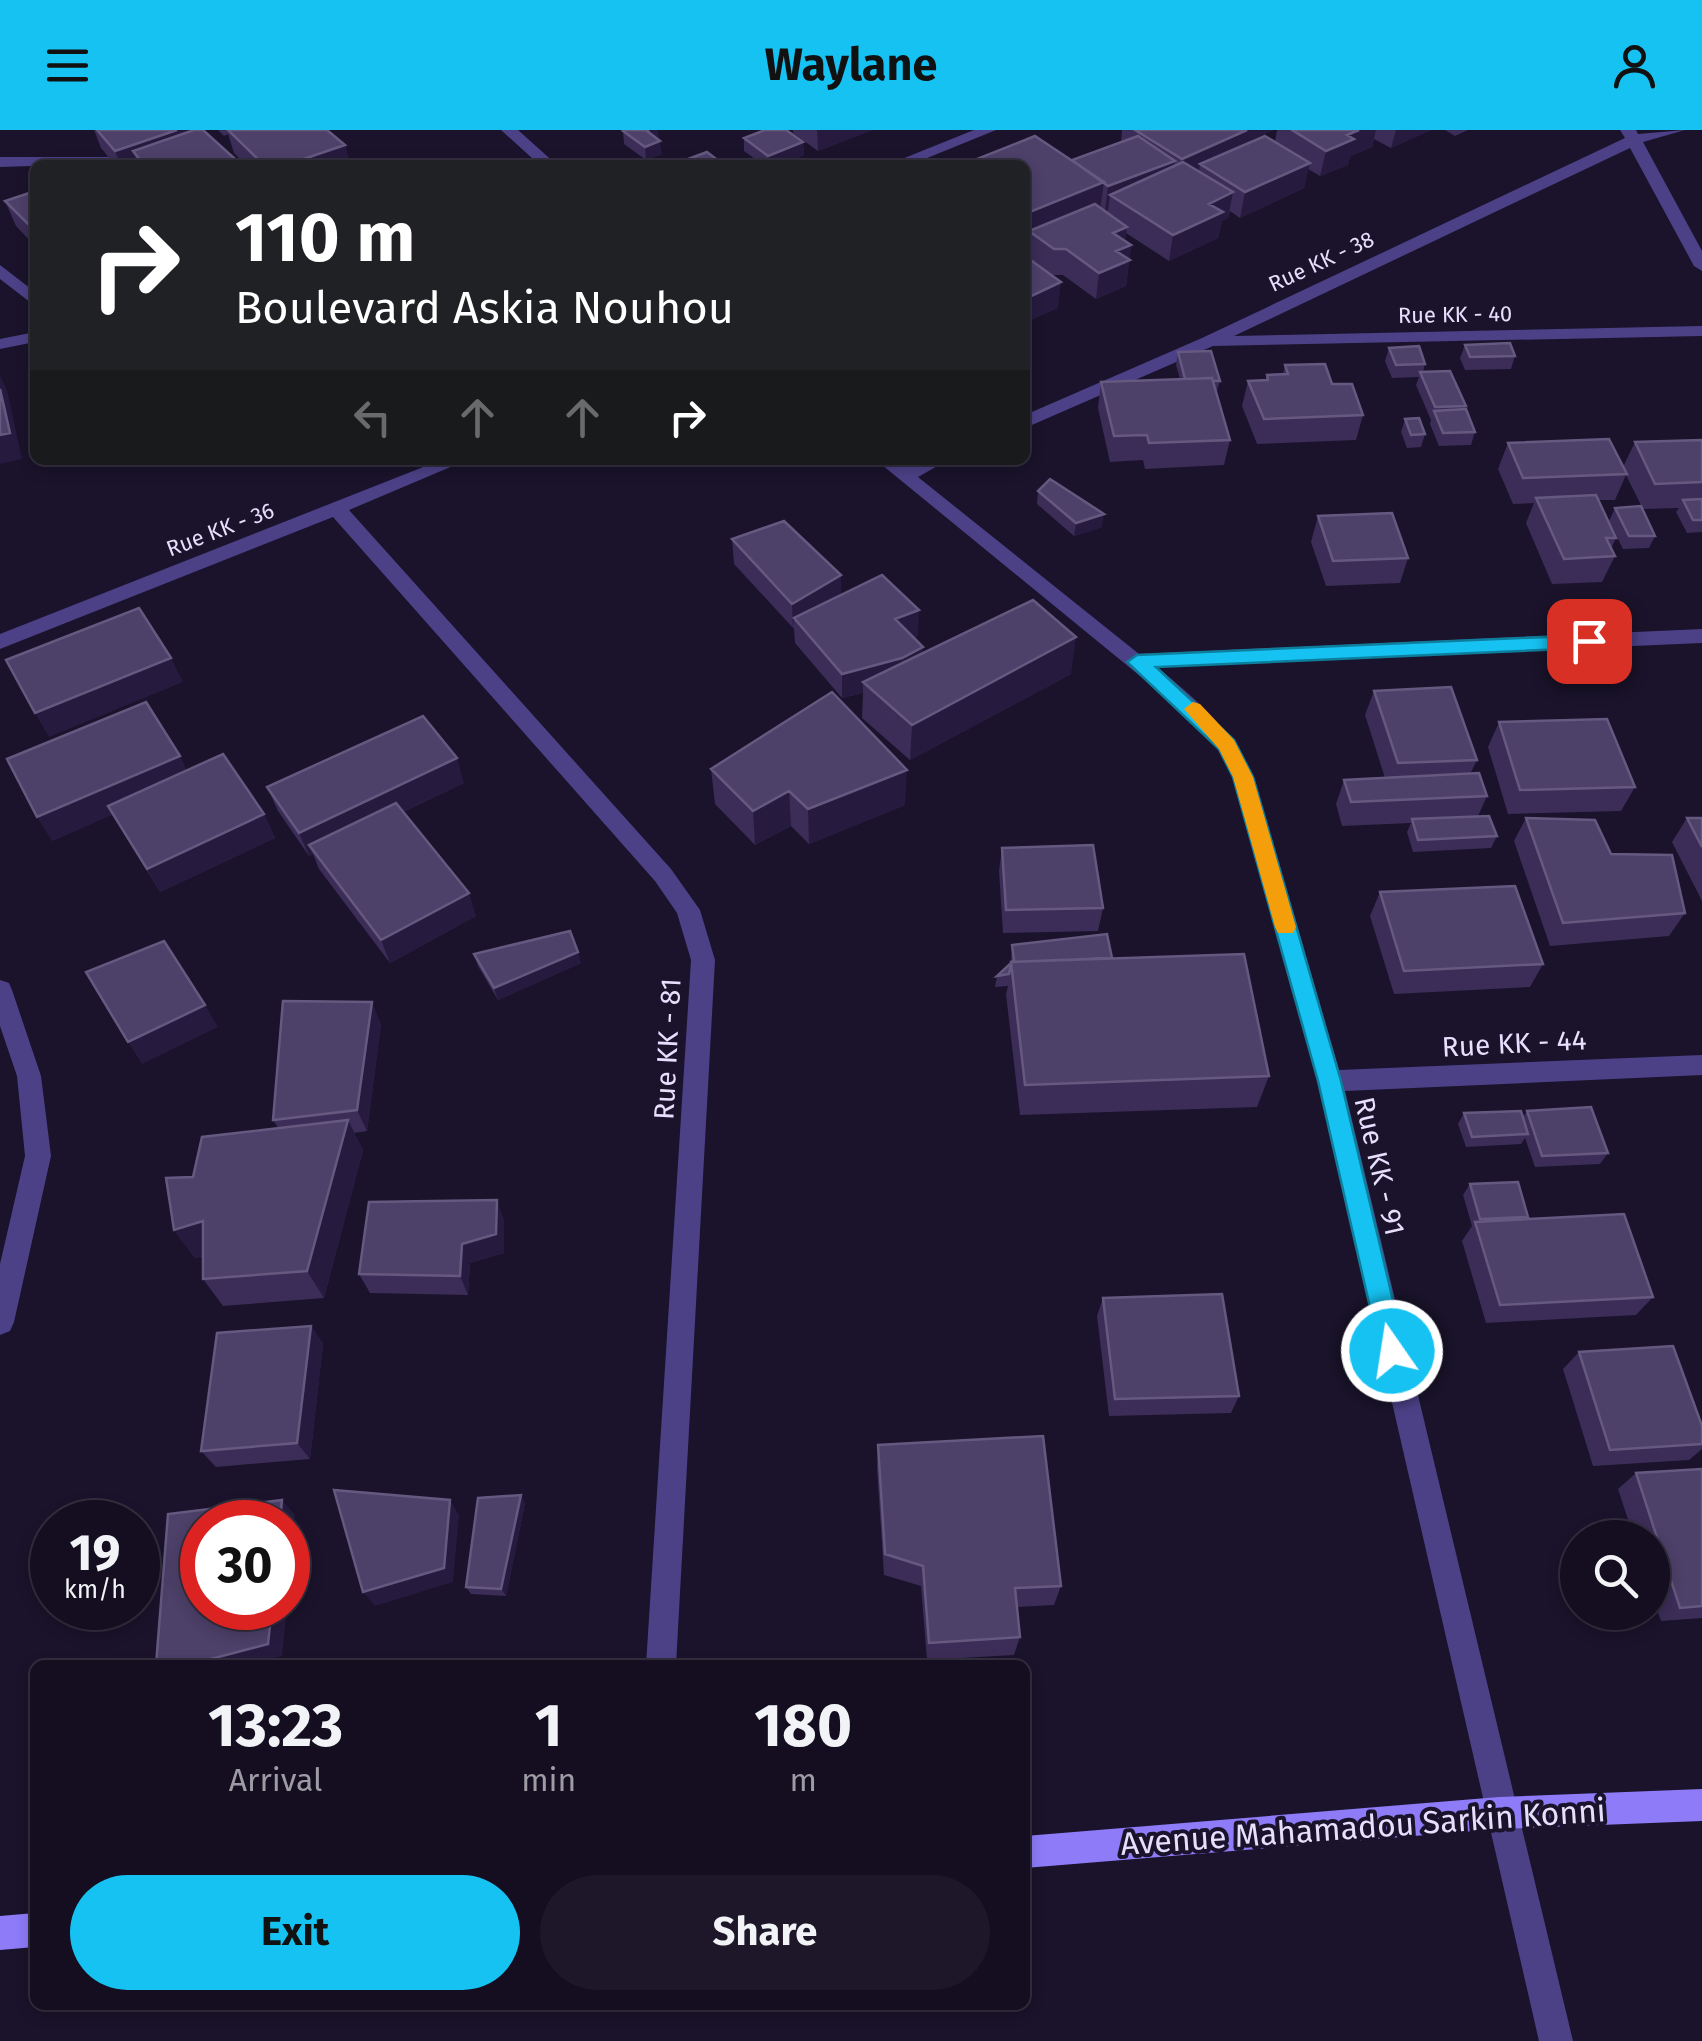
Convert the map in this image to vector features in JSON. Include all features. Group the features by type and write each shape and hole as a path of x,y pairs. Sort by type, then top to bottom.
{"street":[{"path":"509,130 544,160"},
{"path":"908,160 988,130"},
{"name":"Rue KK - 38","path":"1030,420 1208,342 1632,134 1677,130"},
{"path":"1632,134 1702,266"},
{"path":"0,162 30,162"},
{"path":"0,270 30,297"},
{"name":"Rue KK - 40","path":"1208,342 1702,331"},
{"path":"0,344 30,339"},
{"name":"Rue KK - 36","path":"0,642 446,465"},
{"name":"Rue KK - 91","path":"894,468 1192,708 1227,745 1243,777 1330,1081 1499,1813 1556,2041"},
{"name":"Rue KK - 81","path":"338,510 664,876 688,910 703,960 661,1660"},
{"path":"1137,662 1702,636"},
{"path":"0,990 29,1076 38,1156 0,1322"},
{"name":"Rue KK - 44","path":"1330,1081 1702,1064"},
{"name":"Avenue Mahamadou Sarkin Konni","path":"1030,1852 1499,1813 1702,1805"},
{"path":"0,1933 30,1930"}],"building":[{"path":"97,130 177,130 115,151"},
{"path":"203,130 235,159 140,160 133,151"},
{"path":"228,130 327,130 345,145 301,160 259,160"},
{"path":"625,130 649,130 660,141 645,147"},
{"path":"765,130 786,130 803,142 768,156 744,138"},
{"path":"1135,130 1247,130 1182,159"},
{"path":"1292,130 1359,130 1347,135 1354,139 1326,151"},
{"path":"1035,136 1104,182 1030,212 1030,160 975,160"},
{"path":"1138,136 1175,161 1108,186 1072,160"},
{"path":"1265,136 1310,163 1245,192 1200,164"},
{"path":"707,152 717,160 685,160"},
{"path":"1183,162 1233,192 1209,204 1223,212 1173,235 1110,195"},
{"path":"30,193 30,226 5,201"},
{"path":"1095,204 1127,227 1113,233 1131,245 1116,251 1130,260 1099,273 1066,249 1054,249 1030,231"},
{"path":"1030,260 1061,282 1030,297"},
{"path":"1510,343 1515,356 1470,357 1465,345"},
{"path":"1419,346 1425,364 1396,365 1389,348"},
{"path":"1211,351 1220,381 1185,379 1178,352"},
{"path":"1325,364 1332,384 1352,384 1363,415 1264,419 1248,381 1288,374 1285,365"},
{"path":"1450,371 1466,406 1435,407 1420,372"},
{"path":"1212,378 1230,440 1149,443 1147,435 1114,436 1101,382"},
{"path":"0,389 10,433 0,435"},
{"path":"1466,409 1475,432 1443,433 1434,411"},
{"path":"1419,418 1425,434 1411,435 1405,419"},
{"path":"1609,439 1627,474 1523,478 1508,443"},
{"path":"1702,440 1702,482 1655,484 1635,442"},
{"path":"1050,479 1104,514 1076,523 1038,491"},
{"path":"1596,495 1616,538 1606,538 1615,556 1564,559 1536,498"},
{"path":"1702,499 1702,520 1693,520 1683,500"},
{"path":"1641,506 1655,536 1629,536 1615,508"},
{"path":"1392,513 1408,558 1333,561 1318,516"},
{"path":"784,521 841,575 792,604 732,539"},
{"path":"882,575 919,610 895,619 923,647 902,658 842,674 794,618"},
{"path":"1033,600 1076,637 912,725 863,682"},
{"path":"139,608 171,658 35,713 6,660"},
{"path":"1451,687 1477,760 1398,763 1374,691"},
{"path":"832,692 907,770 808,809 789,791 753,811 711,769"},
{"path":"146,702 180,756 37,817 7,759"},
{"path":"423,716 457,758 299,833 267,787"},
{"path":"1607,719 1635,787 1520,790 1499,722"},
{"path":"223,754 264,814 147,869 108,806"},
{"path":"1479,773 1487,796 1351,802 1344,780"},
{"path":"396,803 469,893 381,940 309,845"},
{"path":"1489,816 1497,836 1418,840 1412,819"},
{"path":"1526,818 1595,820 1611,854 1672,855 1685,913 1563,923"},
{"path":"1687,818 1702,818 1702,847"},
{"path":"1093,845 1103,908 1006,910 1002,848"},
{"path":"1515,886 1543,964 1404,971 1380,892"},
{"path":"570,931 578,952 494,988 474,954"},
{"path":"1107,934 1112,958 1012,962 1012,945"},
{"path":"164,941 205,1005 128,1042 86,972"},
{"path":"1244,954 1269,1076 1025,1085 1011,962"},
{"path":"1011,963 1009,974 997,976"},
{"path":"283,1001 372,1002 357,1110 273,1120"},
{"path":"1591,1107 1608,1153 1542,1156 1527,1111"},
{"path":"1521,1111 1528,1134 1472,1137 1464,1113"},
{"path":"348,1120 307,1271 203,1279 203,1221 174,1230 166,1178 193,1177 202,1137"},
{"path":"1518,1182 1528,1217 1480,1219 1470,1184"},
{"path":"497,1200 496,1234 462,1244 460,1276 359,1274 369,1202"},
{"path":"1624,1214 1653,1297 1500,1305 1475,1222"},
{"path":"1222,1294 1239,1396 1115,1399 1103,1298"},
{"path":"311,1326 297,1443 201,1451 217,1333"},
{"path":"1673,1346 1702,1426 1702,1444 1610,1450 1579,1352"},
{"path":"1043,1436 1061,1586 1015,1588 1020,1637 929,1643 923,1566 885,1554 878,1445"},
{"path":"1702,1469 1702,1606 1680,1608 1670,1577 1670,1520 1651,1520 1636,1473"},
{"path":"334,1490 450,1500 444,1568 363,1592"},
{"path":"521,1495 501,1589 466,1587 478,1498"},
{"path":"180,1513 180,1630 270,1630 268,1644 207,1660 156,1660 168,1514"}],"slow traffic":[{"path":"1193,709 1227,745 1243,777 1286,927"}],"route":[{"path":"1392,1351 1330,1081 1243,777 1227,745 1192,708 1137,662 1589,641"}]}
